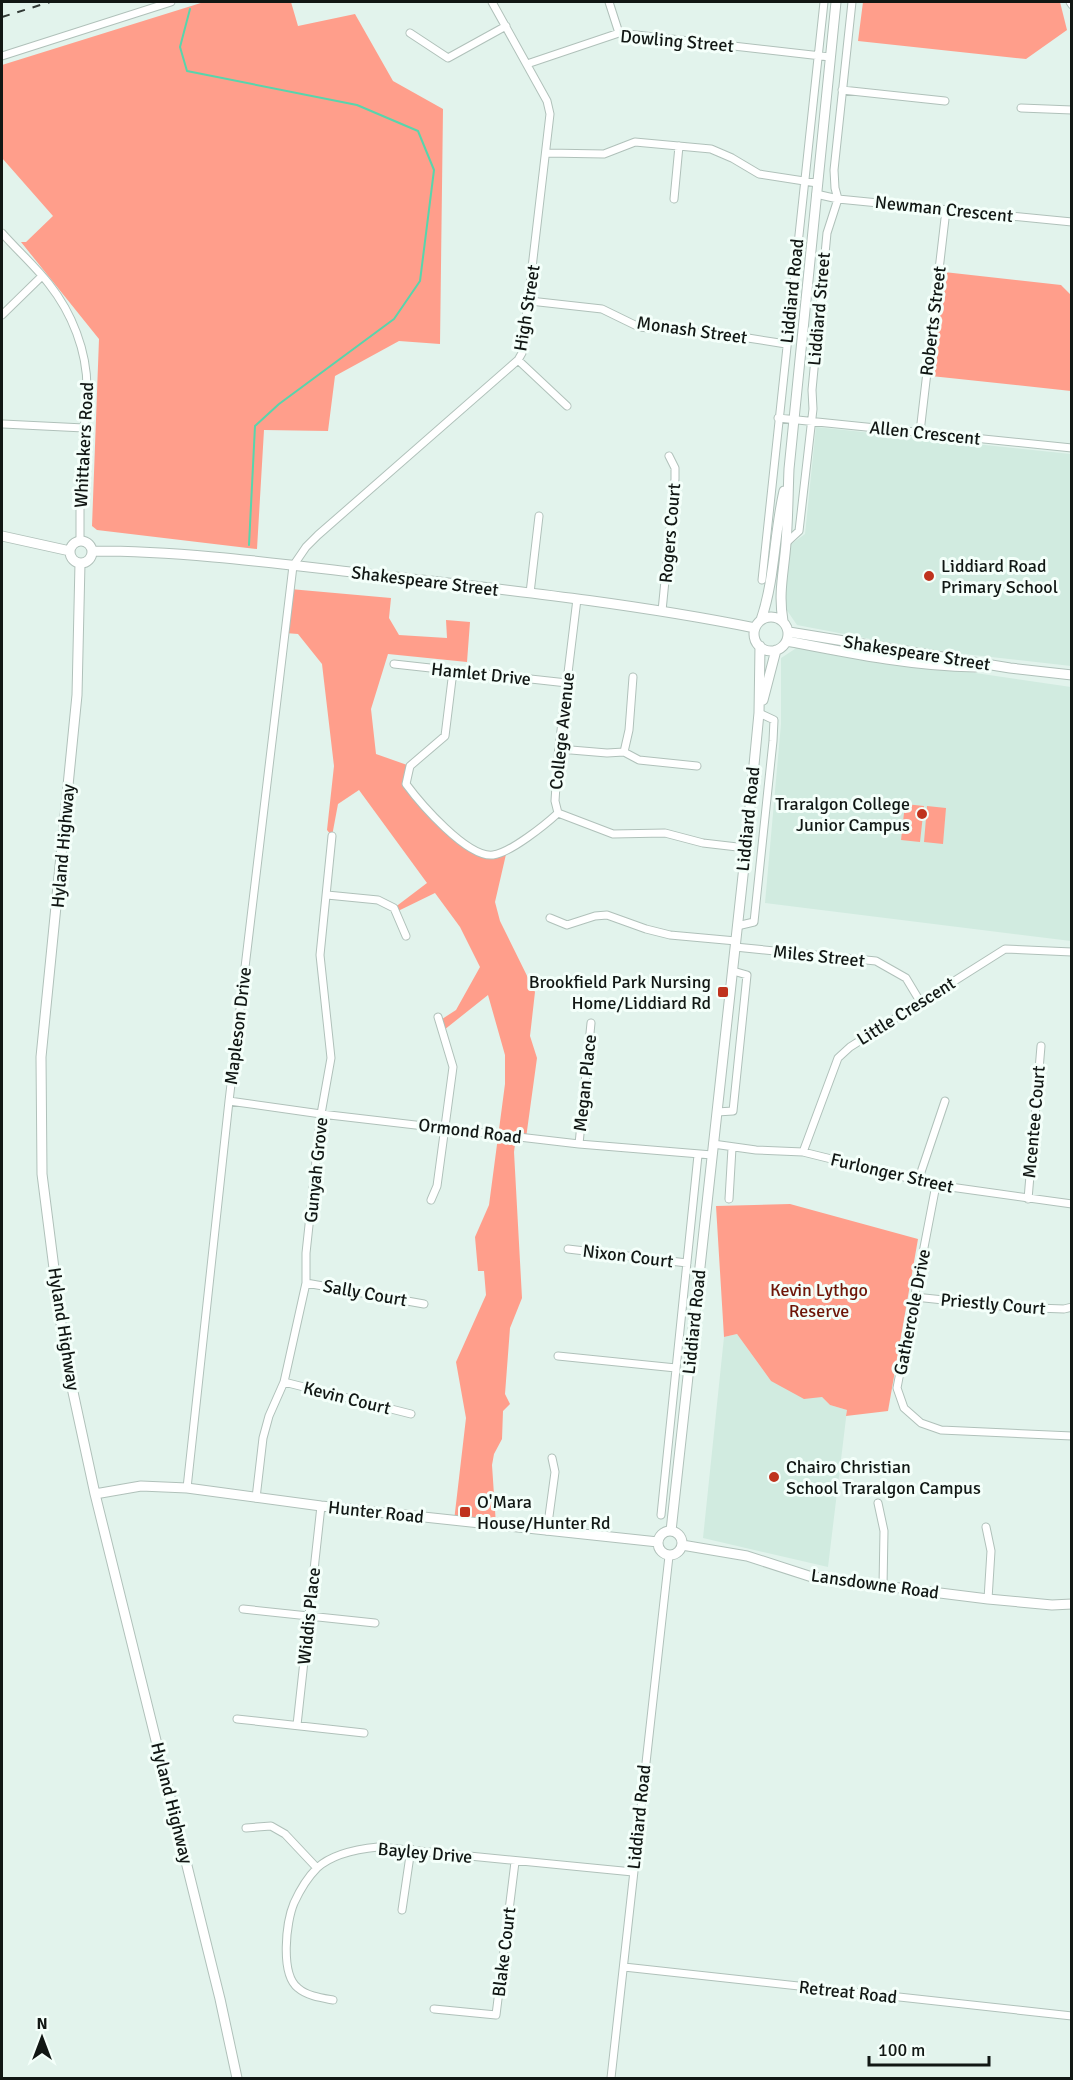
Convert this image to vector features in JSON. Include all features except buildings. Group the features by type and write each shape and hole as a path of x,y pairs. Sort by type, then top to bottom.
{"street":[{"path":"2,56 171,2"},
{"name":"High Street","path":"293,566 306,547 318,535 518,360 522,352 530,301 550,114 547,101 492,2"},
{"path":"609,2 619,33"},
{"name":"Liddiard Road","path":"762,580 824,2"},
{"name":"Liddiard Road","path":"783,621 780,585 786,543 789,469 837,2"},
{"path":"838,198 834,170 852,2"},
{"path":"410,33 448,58 506,26"},
{"name":"Dowling Street","path":"527,64 619,33 830,57"},
{"path":"842,90 945,101"},
{"path":"1021,108 1071,110"},
{"path":"547,153 604,154 635,142 711,149 721,152 759,174 817,183"},
{"path":"674,199 679,146"},
{"name":"Newman Crescent","path":"816,194 1071,222"},
{"name":"Liddiard Street","path":"811,421 827,233 838,198"},
{"name":"Roberts Street","path":"920,432 946,210"},
{"name":"Whittakers Road","path":"2,233 50,284 69,315 83,351 87,371 80,540"},
{"path":"2,315 42,276"},
{"name":"Monash Street","path":"530,301 602,309 639,327 786,344"},
{"path":"518,360 567,406"},
{"name":"Allen Crescent","path":"778,418 1071,448"},
{"name":"Liddiard Road","path":"786,543 799,531 811,421"},
{"path":"3,424 84,428"},
{"name":"Rogers Court","path":"662,611 675,479 675,468 669,456"},
{"name":"Liddiard Road","path":"758,624 768,596 778,517 789,469"},
{"path":"530,593 539,516"},
{"path":"2,536 70,551"},
{"path":"80,540 87,542 93,551 88,561 80,563 72,560 70,551 72,544 80,540"},
{"name":"Shakespeare Street","path":"93,551 175,552 530,593 758,624"},
{"name":"Hyland Highway","path":"80,563 77,695 42,1057 42,1174 65,1355 95,1494 217,1988 237,2079"},
{"name":"Mapleson Drive","path":"188,1488 229,1101 293,566"},
{"name":"College Avenue","path":"578,599 559,749 555,801 558,813 613,834 665,833 703,843 746,848"},
{"path":"773,617 783,621 788,636 782,648 770,651 760,646 754,637 758,624 773,617"},
{"name":"Shakespeare Street","path":"788,636 854,654 951,667 1010,668 1071,675"},
{"name":"Liddiard Road","path":"671,1531 746,848 759,713 760,646"},
{"name":"Liddiard Road","path":"759,713 776,650"},
{"name":"Hamlet Drive","path":"394,664 567,683"},
{"path":"453,671 445,736 410,766 406,784 420,803 451,834 474,849 491,856 503,852 529,836 558,813"},
{"path":"624,752 629,730 633,677"},
{"name":"Liddiard Road","path":"737,926 754,922 766,809 774,720 759,713"},
{"path":"559,749 624,752 639,760 697,766"},
{"name":"Gunyah Grove","path":"256,1498 263,1438 269,1416 284,1382 306,1283 306,1253 321,1114 331,1058 320,956 332,836"},
{"path":"327,895 378,900 394,908 406,936"},
{"name":"Miles Street","path":"550,918 567,925 607,915 670,935 876,961 906,978 921,1003"},
{"name":"Little Crescent","path":"803,1152 838,1058 850,1047 1005,949 1071,952"},
{"path":"717,1112 733,1111 747,975 733,971"},
{"path":"431,1200 437,1186 453,1066 438,1017"},
{"name":"Megan Place","path":"579,1144 591,1023"},
{"name":"Mcentee Court","path":"1028,1199 1041,1046"},
{"name":"Ormond Road","path":"229,1101 579,1144 712,1155"},
{"path":"918,1181 945,1101"},
{"name":"Furlonger Street","path":"713,1144 732,1148 803,1152 936,1185 1071,1204"},
{"path":"729,1198 732,1148"},
{"name":"Liddiard Road","path":"661,1515 698,1155"},
{"name":"Gathercole Drive","path":"936,1185 897,1388 903,1408 921,1423 941,1430 1071,1436"},
{"name":"Nixon Court","path":"568,1249 687,1263"},
{"name":"Sally Court","path":"306,1283 424,1304"},
{"name":"Priestly Court","path":"915,1297 1010,1307 1064,1309 1071,1307"},
{"path":"558,1356 676,1368"},
{"name":"Kevin Court","path":"284,1382 411,1413"},
{"path":"547,1531 555,1472 552,1458"},
{"name":"Hunter Road","path":"95,1494 141,1486 188,1488 321,1506 658,1542"},
{"path":"878,1503 884,1531 883,1586"},
{"name":"Widdis Place","path":"297,1725 321,1506"},
{"path":"986,1527 991,1551 988,1599"},
{"path":"671,1531 681,1537 682,1545 676,1554 669,1556 661,1552 658,1542 661,1535 671,1531"},
{"name":"Lansdowne Road","path":"682,1545 747,1556 812,1577 988,1599 1052,1605 1071,1604"},
{"name":"Liddiard Road","path":"611,2079 669,1556"},
{"path":"243,1609 375,1623"},
{"path":"237,1719 364,1733"},
{"path":"246,1828 271,1826 285,1834 317,1868 294,1903 289,1922 287,1964 290,1978 298,1989 333,2001"},
{"name":"Bayley Drive","path":"317,1868 356,1849 378,1847 633,1872"},
{"path":"402,1910 411,1849"},
{"name":"Blake Court","path":"434,2009 496,2015 515,1862"},
{"name":"Retreat Road","path":"624,1967 1071,2016"}],"shaded area":[{"name":"Liddiard Road Primary School","path":"816,427 1071,454 1071,666 928,650 797,625 784,606 790,545 805,534"},
{"name":"Traralgon College Junior Campus","path":"798,647 1071,687 1071,941 765,903 781,724 781,658"},
{"name":"Chairo Christian School Traralgon Campus","path":"737,1334 771,1381 822,1397 830,1405 847,1410 828,1567 703,1538 724,1337"}],"green space":[{"path":"204,2 291,2 298,26 355,14 393,81 443,109 440,344 399,341 335,376 328,431 264,430 257,549 97,530 92,526 99,339 21,242 26,242 53,216 2,158 2,65"},
{"path":"863,2 1060,2 1067,30 1026,59 858,41"},
{"path":"944,272 1061,285 1071,295 1071,391 931,376"},
{"path":"290,589 391,598 389,618 399,635 447,638 446,620 470,622 467,662 388,654 371,709 376,754 410,766 406,777 418,800 474,849 492,854 507,850 495,902 500,921 535,992 530,1036 537,1058 526,1138 516,1137 514,1152 522,1298 510,1328 505,1394 510,1404 503,1411 502,1439 494,1454 492,1465 496,1525 454,1521 466,1418 456,1362 486,1295 484,1271 478,1271 475,1237 489,1205 505,1084 505,1055 488,995 444,1030 439,1021 456,1010 480,967 460,927 435,893 396,912 394,908 427,883 359,790 338,804 332,836 327,830 334,766 322,664 298,634 285,633"},
{"path":"905,804 924,806 920,842 901,840"},
{"path":"927,806 946,808 943,844 924,842"},
{"name":"Kevin Lythgo Reserve","path":"790,1204 918,1239 888,1411 846,1416 847,1410 830,1405 822,1397 804,1399 771,1381 737,1334 724,1337 716,1206"}],"waterway":[{"path":"190,9 180,47 187,71 357,105 418,131 434,170 420,281 394,319 279,404 255,426 249,545"}],"railway":[{"path":"2,17 50,2"}],"place":[{"name":"Liddiard Road Primary School","path":"929,576"},
{"name":"Traralgon College Junior Campus","path":"922,814"},
{"name":"Brookfield Park Nursing Home/Liddiard Rd","path":"723,992"},
{"name":"Chairo Christian School Traralgon Campus","path":"774,1477"},
{"name":"O'Mara House/Hunter Rd","path":"465,1512"}]}
